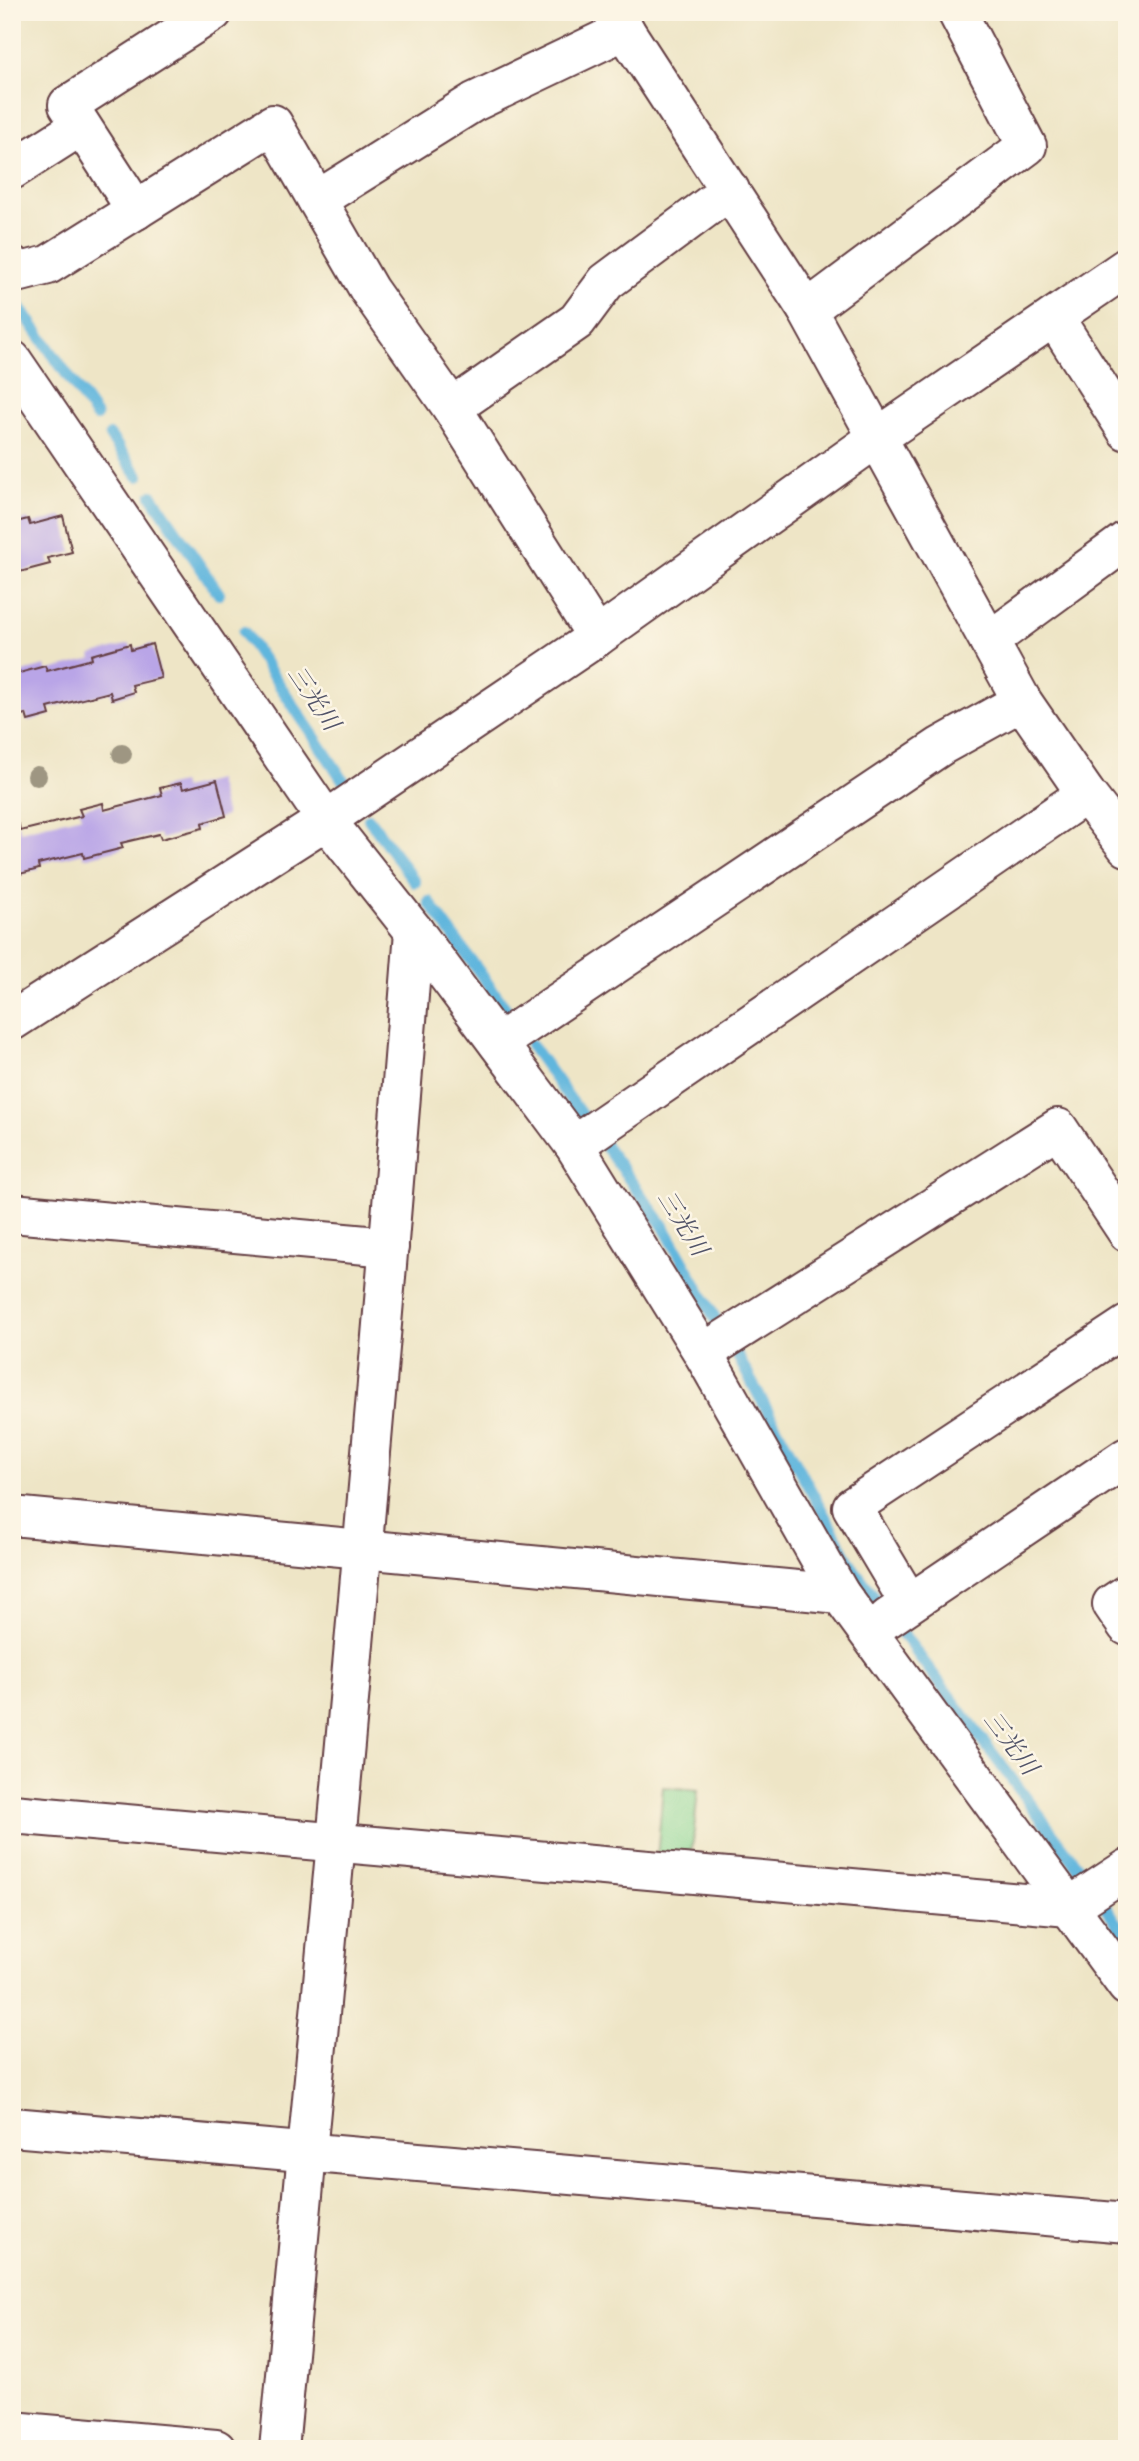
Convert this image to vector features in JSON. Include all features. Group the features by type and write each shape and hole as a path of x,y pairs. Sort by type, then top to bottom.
{"street":[{"path":"136,210 68,105 212,12"},
{"path":"807,310 1027,146 957,12"},
{"path":"317,200 474,102 620,21 807,310 1022,701 1086,794 1127,847"},
{"path":"12,265 21,272 48,265 273,124 369,290 452,408 597,637"},
{"path":"12,170 81,127"},
{"path":"452,408 577,321 606,282 730,190"},
{"path":"12,1021 326,820 597,637 878,437 1127,267"},
{"path":"1054,317 1127,432"},
{"path":"12,360 326,820 414,931 574,1145 704,1353 840,1594 1077,1902 1127,1986"},
{"path":"989,641 1127,540"},
{"path":"498,1043 941,747 1022,701"},
{"path":"574,1145 1086,794"},
{"path":"279,2449 363,1548 414,931"},
{"path":"704,1353 1058,1128 1127,1232"},
{"path":"12,1213 389,1247"},
{"path":"908,1601 852,1507 1123,1336"},
{"path":"868,1632 908,1601 1127,1457"},
{"path":"12,1516 840,1594"},
{"path":"1127,1594 1112,1604 1127,1626"},
{"path":"12,1814 1077,1902 1123,1872"},
{"path":"12,2127 1127,2222"},
{"path":"12,2431 216,2449"}],"green space":[{"path":"663,1787 698,1790 691,1861 657,1858"}],"building":[{"path":"63,516 72,552 48,558 50,564 12,574 12,523 28,519 30,525"},
{"path":"130,644 131,650 152,644 161,678 132,685 134,692 112,699 110,692 48,708 50,715 28,721 26,714 12,718 12,675 45,666 47,671 92,659 91,655"},
{"path":"217,780 226,816 202,823 203,828 161,839 159,834 121,843 123,848 84,858 83,853 38,864 39,869 12,876 12,827 19,825 20,831 82,816 79,809 103,803 104,810 162,795 160,788 181,783 183,789"}],"waterway":[{"name":"三光川","path":"12,296 96,416"},
{"name":"三光川","path":"110,436 138,476"},
{"name":"三光川","path":"152,496 219,594"},
{"name":"三光川","path":"244,632 349,789"},
{"name":"三光川","path":"369,819 415,882"},
{"name":"三光川","path":"429,902 513,1019"},
{"name":"三光川","path":"531,1045 585,1120"},
{"name":"三光川","path":"603,1143 664,1227 721,1329"},
{"name":"三光川","path":"737,1355 854,1570 880,1604"},
{"name":"三光川","path":"899,1629 1089,1882"},
{"name":"三光川","path":"1106,1907 1127,1938"}]}
